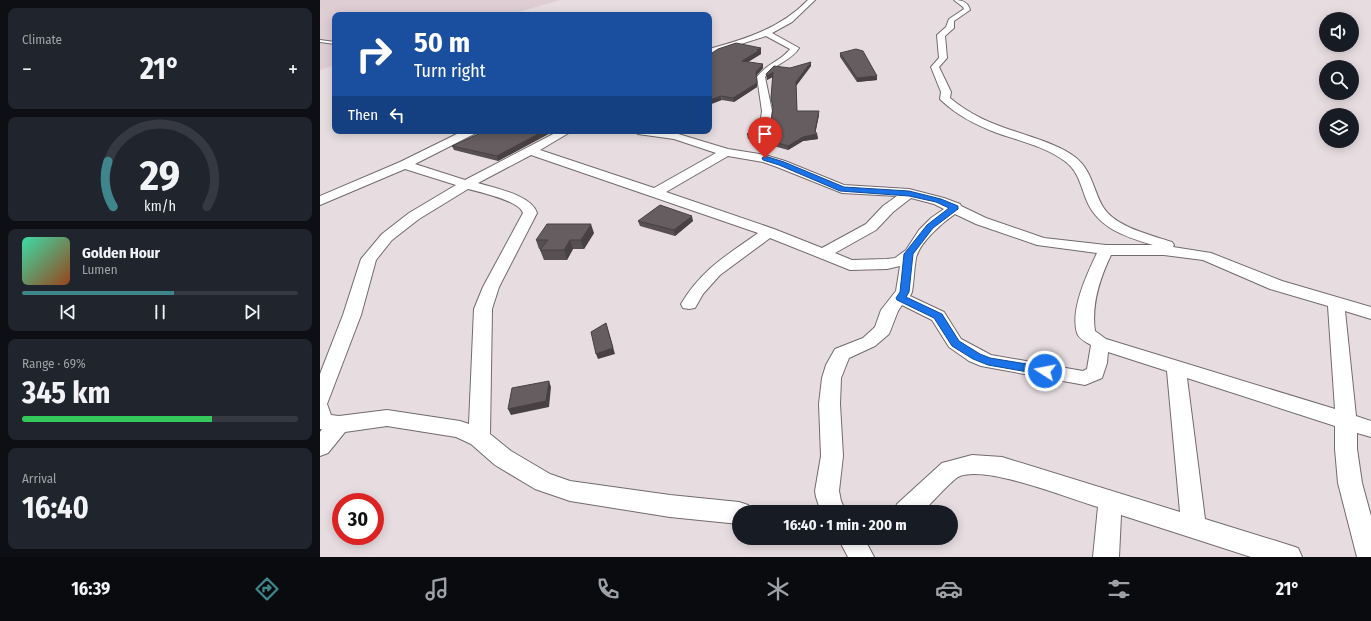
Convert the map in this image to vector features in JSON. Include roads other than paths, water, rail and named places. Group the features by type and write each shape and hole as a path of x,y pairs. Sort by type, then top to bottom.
{"street":[{"path":"712,51 767,34 790,21 812,0"},
{"path":"957,0 966,6 967,10 950,20 950,28 941,35 940,42 944,57 935,67 946,92 944,99 975,119 1056,151 1071,160 1083,172 1095,205 1101,214 1112,223 1145,238 1221,261 1276,285 1371,313"},
{"path":"764,133 767,111 761,77 767,68 795,48 767,34"},
{"path":"320,201 404,165 466,134"},
{"path":"320,399 352,315 369,259 387,237 414,216 529,150 561,134"},
{"path":"660,134 675,136 726,152 765,158 842,189 909,193 939,201 955,207 981,221 1042,242 1106,250 1164,250 1189,252"},
{"path":"529,150 770,232 825,253 838,261 850,265 866,266 900,261 909,254 936,221 955,207"},
{"path":"655,193 726,152"},
{"path":"404,165 469,184 524,204 529,209 530,213 491,287 483,309 479,438"},
{"path":"825,253 871,227 888,209 909,193"},
{"path":"689,304 696,290 705,278 770,232"},
{"path":"1106,250 1095,270 1090,287 1084,324 1086,334 1100,343 1371,429"},
{"path":"829,505 826,494 832,457 829,398 834,371 842,354 869,342 883,330 890,310 901,298 904,292 909,254"},
{"path":"901,298 938,316 955,343 976,356 988,361 1085,378 1095,373 1098,364 1100,343"},
{"path":"1336,303 1346,421 1346,449 1350,483 1370,557"},
{"path":"1176,367 1194,528"},
{"path":"320,410 321,419 328,424 387,418 460,429 479,438 503,458 543,482 570,491 670,506 732,513"},
{"path":"320,447 339,424"},
{"path":"913,505 950,470 972,464 1002,467 1289,557"},
{"path":"1106,557 1110,501"},
{"path":"855,545 861,557"}],"lane":[{"path":"320,41 332,43"}]}
